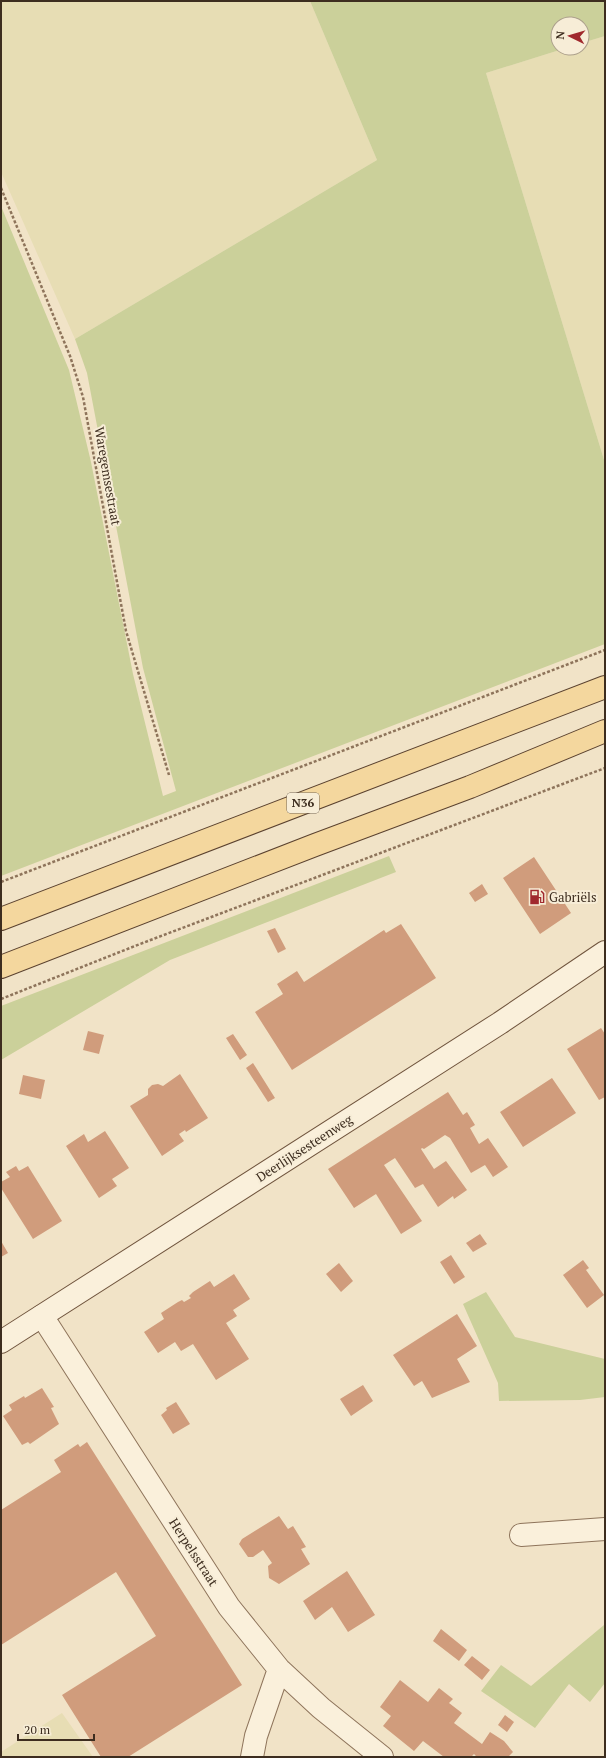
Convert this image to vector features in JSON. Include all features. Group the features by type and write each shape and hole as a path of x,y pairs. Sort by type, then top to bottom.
{"main road":[{"name":"N36","path":"1,919 605,687"},
{"path":"1,967 315,845 470,787 605,731"}],"street":[{"name":"Deerlijksesteenweg","path":"1,1342 500,1023 605,952"},
{"name":"Herpelsstraat","path":"42,1316 229,1607 279,1669 321,1708 382,1757"},
{"path":"521,1535 605,1529"},
{"path":"252,1757 256,1736 279,1669"}],"path":[{"name":"Waregemsestraat","path":"1,188 70,356 84,396 126,631 169,775"},
{"path":"1,882 605,650"},
{"path":"1,999 140,944 605,768"}],"shaded area":[{"path":"1,1 310,1 377,160 75,339 1,172"},
{"path":"605,36 605,463 486,73 550,53 550,56 590,56 590,41"},
{"path":"62,1713 93,1757 1,1757 1,1752"}],"green space":[{"path":"310,1 605,1 605,36 590,41 590,16 550,16 550,53 486,73 605,463 605,644 1,876 1,206 69,370 91,462 133,674 163,796 176,791 143,668 87,373 75,339 377,160"},
{"path":"389,856 396,872 170,960 1,1060 1,1006"},
{"path":"486,1292 515,1337 605,1359 605,1397 580,1400 499,1401 498,1383 463,1304"},
{"path":"604,1625 605,1683 590,1702 569,1684 535,1728 481,1691 501,1665 531,1686"}],"building":[{"path":"534,857 571,913 540,934 503,878"},
{"path":"482,884 488,894 475,902 469,893"},
{"path":"401,924 436,978 292,1070 255,1012 283,994 277,984 297,971 304,982 384,930 386,933"},
{"path":"275,928 286,949 278,953 267,931"},
{"path":"601,1028 605,1034 605,1097 599,1100 567,1049"},
{"path":"88,1031 104,1035 99,1054 83,1050"},
{"path":"233,1034 247,1055 240,1060 226,1038"},
{"path":"253,1063 275,1098 268,1102 246,1068"},
{"path":"180,1074 208,1118 186,1132 185,1130 179,1134 184,1141 162,1156 130,1106 148,1095 148,1089 152,1085 158,1084 163,1086"},
{"path":"23,1075 45,1080 41,1099 19,1094"},
{"path":"552,1078 576,1113 523,1147 500,1112"},
{"path":"448,1092 463,1115 467,1112 475,1125 470,1128 479,1144 488,1138 508,1167 493,1177 485,1165 471,1173 450,1138 445,1135 424,1149 422,1148 421,1149 434,1169 446,1161 467,1190 454,1199 453,1196 438,1207 423,1184 415,1188 395,1158 384,1165 422,1221 401,1234 376,1194 354,1208 328,1169"},
{"path":"105,1131 129,1168 112,1179 117,1186 99,1198 66,1146 84,1134 88,1142"},
{"path":"16,1166 19,1171 28,1166 62,1221 33,1239 1,1188 1,1182 10,1177 6,1172"},
{"path":"480,1234 487,1244 473,1252 466,1243"},
{"path":"1,1241 8,1253 1,1257"},
{"path":"451,1255 465,1277 454,1284 440,1262"},
{"path":"583,1260 589,1268 586,1270 604,1295 587,1308 563,1275"},
{"path":"339,1263 353,1281 341,1292 326,1274"},
{"path":"234,1274 250,1299 233,1310 237,1316 226,1323 249,1359 216,1380 193,1344 181,1351 175,1342 158,1353 144,1332 164,1319 161,1313 182,1300 184,1302 191,1298 189,1296 193,1292 210,1281 214,1287"},
{"path":"457,1314 477,1346 457,1359 470,1382 432,1398 422,1381 414,1386 393,1355"},
{"path":"363,1385 373,1401 351,1416 340,1399"},
{"path":"42,1388 54,1407 51,1408 59,1424 30,1444 28,1442 22,1445 3,1416 12,1410 9,1405"},
{"path":"176,1402 190,1424 173,1434 161,1415 167,1410 166,1408"},
{"path":"87,1442 242,1685 128,1757 101,1757 62,1695 156,1636 116,1572 1,1645 1,1510 61,1472 54,1460 78,1444 80,1447"},
{"path":"279,1516 288,1529 293,1526 306,1547 301,1549 310,1564 279,1584 269,1578 268,1566 272,1563 263,1550 253,1557 248,1557 239,1544 242,1539"},
{"path":"347,1571 375,1615 348,1632 332,1607 315,1620 303,1601"},
{"path":"441,1629 467,1650 459,1661 433,1641"},
{"path":"472,1656 490,1670 482,1680 464,1665"},
{"path":"400,1680 428,1702 439,1688 453,1699 449,1703 462,1713 454,1723 482,1744 490,1732 504,1741 513,1752 508,1757 477,1757 474,1754 471,1757 444,1757 423,1741 414,1751 383,1726 391,1716 380,1707"},
{"path":"505,1715 514,1722 507,1732 498,1725"}],"place":[{"name":"Gabriëls","path":"537,897"}]}
